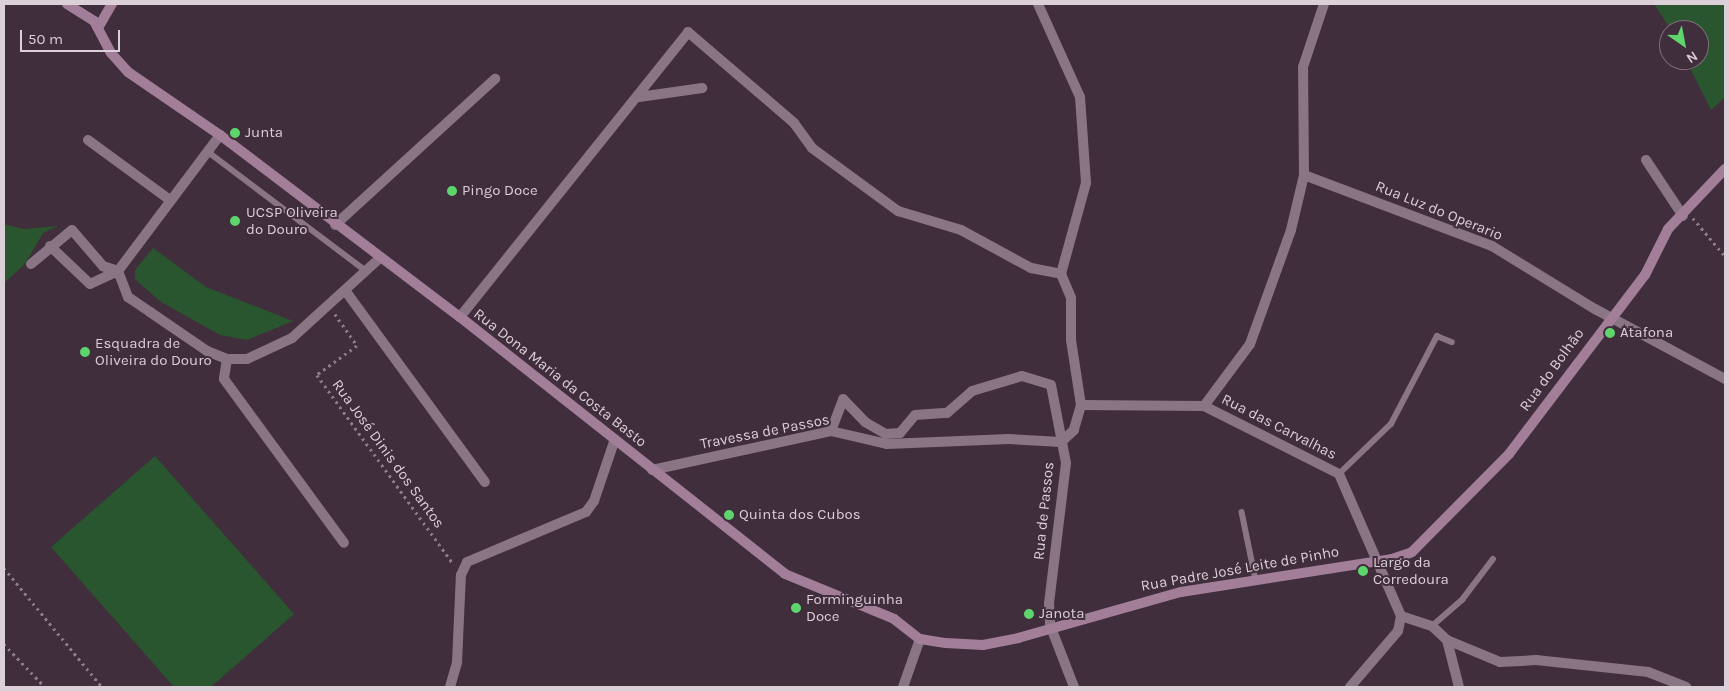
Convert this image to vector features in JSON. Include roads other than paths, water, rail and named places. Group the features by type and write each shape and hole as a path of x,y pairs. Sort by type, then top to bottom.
{"street":[{"name":"Rua Dona Maria da Costa Basto","path":"66,4 87,14 98,28 111,53 128,72 220,135 335,225 460,318 785,574 901,622 920,639"},
{"path":"98,28 112,4"},
{"path":"1038,4 1080,97 1086,183 1061,274 1071,298 1071,340 1081,405"},
{"path":"1204,406 1250,344 1291,230 1304,175 1303,67 1311,32 1324,4"},
{"path":"460,318 640,97 688,32 794,122 812,148 898,211 961,230 1031,268 1061,274"},
{"path":"335,225 495,79"},
{"path":"640,97 702,88"},
{"path":"50,246 90,284 118,271 220,135"},
{"path":"88,140 170,200"},
{"path":"1646,160 1685,214"},
{"name":"Rua Luz do Operario","path":"1304,175 1492,246 1595,309 1611,314 1725,379"},
{"name":"Rua do Bolhão","path":"1378,560 1412,552 1486,480 1611,314 1645,275 1668,229 1723,176"},
{"path":"31,264 50,246 72,230 103,266 118,271"},
{"path":"118,271 128,297 207,351 227,359 264,354 331,307 380,258"},
{"path":"347,293 485,482"},
{"path":"227,359 224,379 344,543"},
{"path":"832,431 843,399 865,422 886,434 900,433 914,415 947,413 972,391 1022,376 1051,385 1061,442"},
{"name":"Rua das Carvalhas","path":"1081,405 1204,406 1339,474 1401,616"},
{"name":"Rua de Passos","path":"1074,687 1050,625 1049,604 1066,463 1061,442 1074,430 1081,405"},
{"name":"Travessa de Passos","path":"652,470 832,431 887,444 1009,439 1061,442"},
{"path":"450,687 458,654 461,575 467,562 586,512 594,501 614,439"},
{"name":"Rua Padre José Leite de Pinho","path":"1050,625 1181,592 1378,560"},
{"path":"1350,687 1398,631 1401,616 1432,626 1447,640 1500,662 1536,660 1648,672 1686,687"},
{"path":"904,687 920,639 983,645 1050,625"},
{"path":"1447,640 1458,687"}],"lane":[{"path":"207,151 366,271"},
{"path":"1339,474 1390,424 1437,336 1452,342"},
{"path":"1242,512 1256,580"},
{"path":"1432,626 1462,600 1493,559"}],"place":[{"name":"Junta","path":"235,133"},
{"name":"Pingo Doce","path":"452,191"},
{"name":"UCSP Oliveira do Douro","path":"235,221"},
{"name":"Atafona","path":"1610,333"},
{"name":"Esquadra de Oliveira do Douro","path":"85,352"},
{"name":"Quinta dos Cubos","path":"729,515"},
{"name":"Largo da Corredoura","path":"1363,571"},
{"name":"Forminguinha Doce","path":"796,608"},
{"name":"Janota","path":"1029,614"}]}
